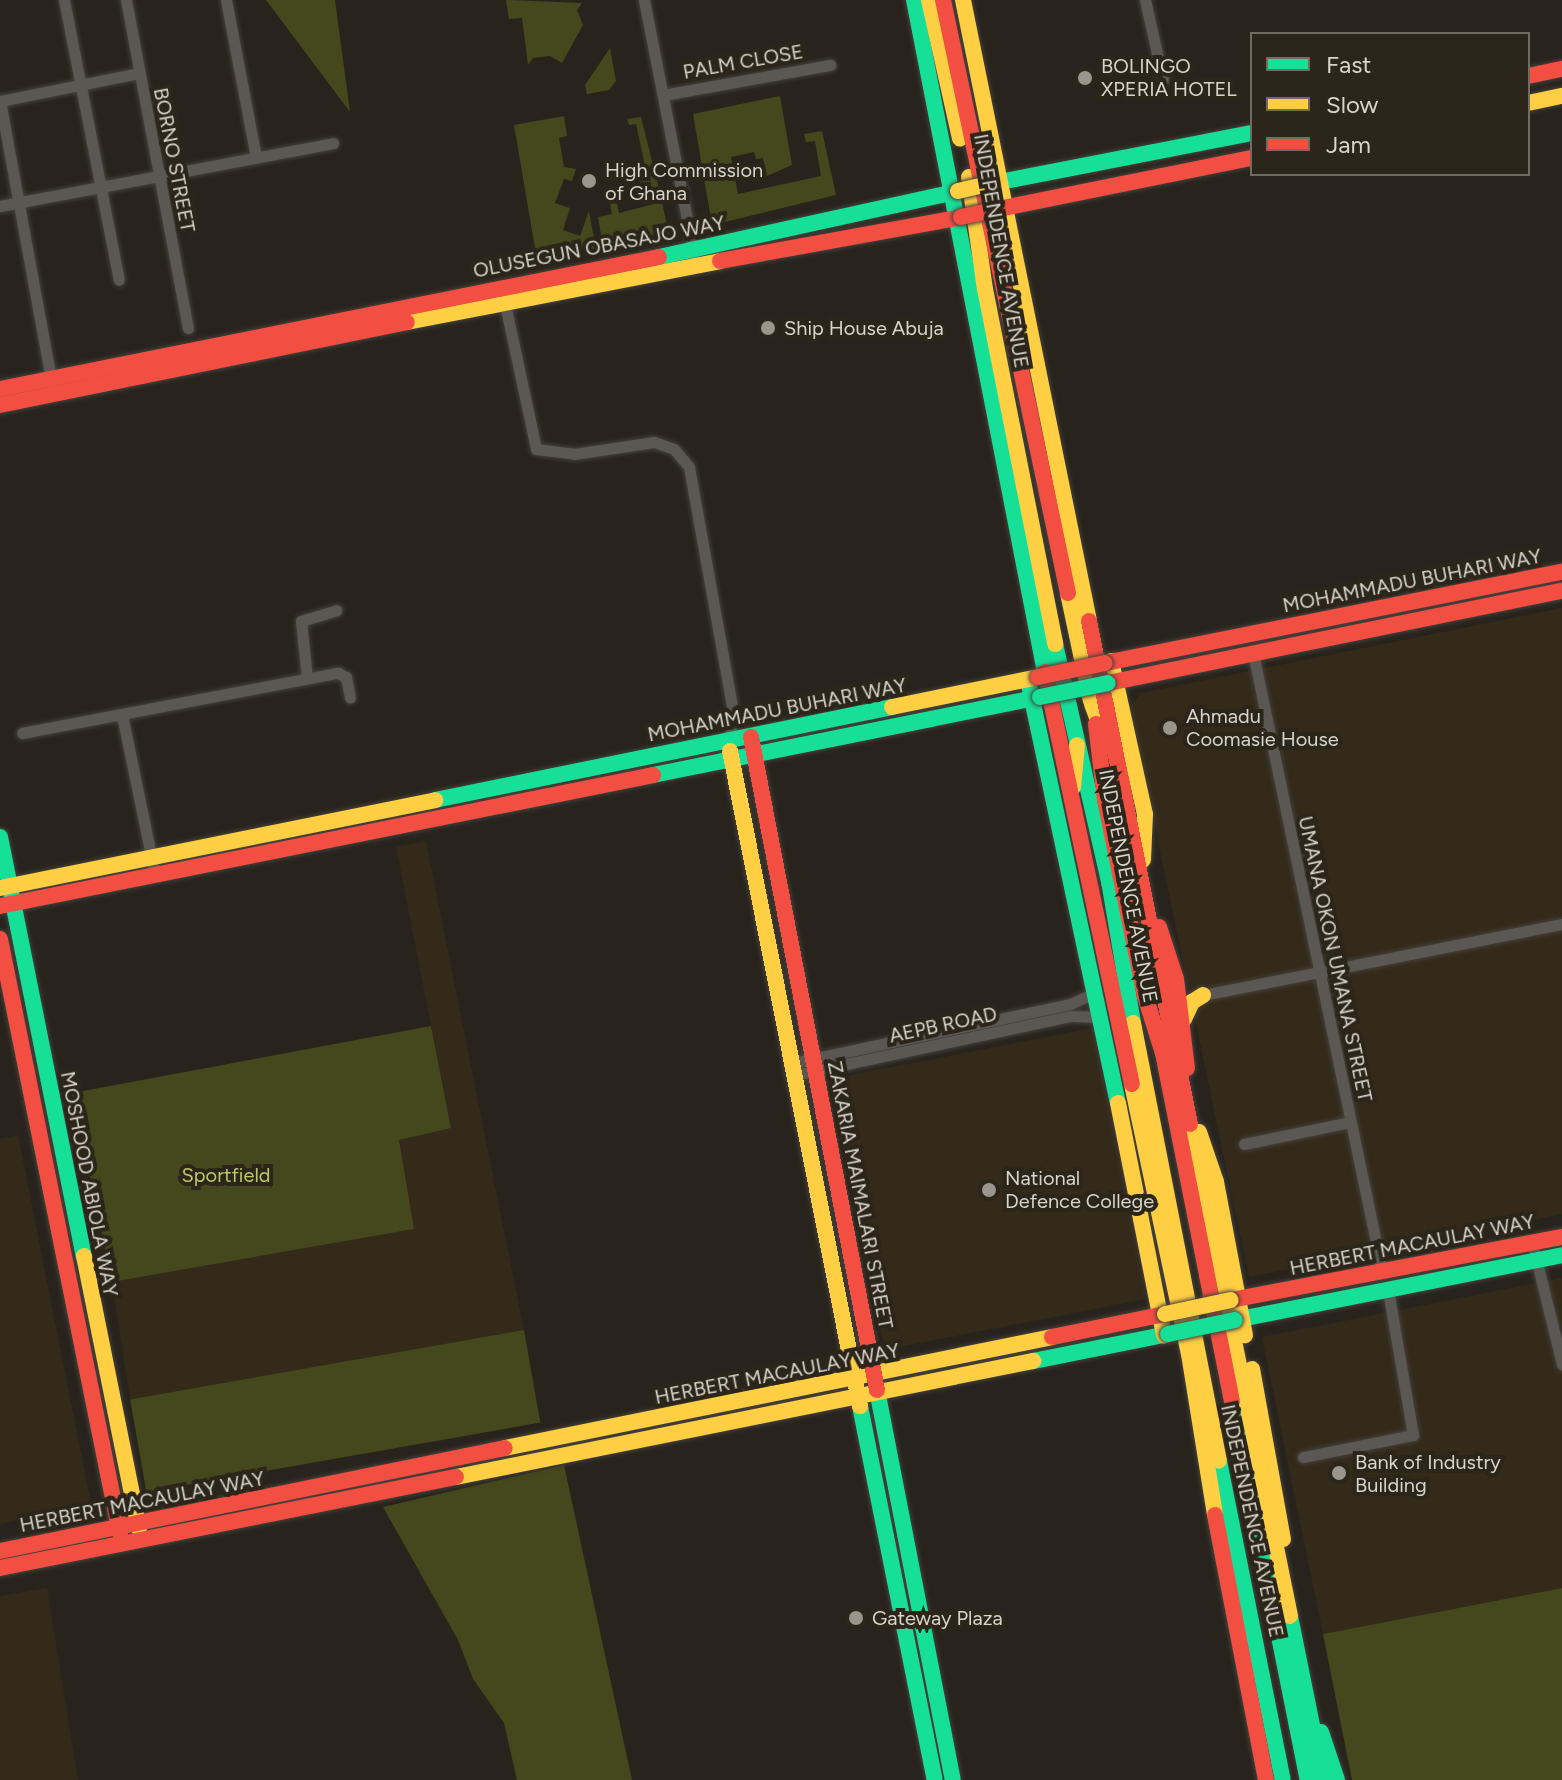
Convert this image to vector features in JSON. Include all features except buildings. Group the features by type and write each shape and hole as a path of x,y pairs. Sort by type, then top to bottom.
{"main road":[{"name":"INDEPENDENCE AVENUE","path":"943,0 1099,704 1124,788 1141,870 1279,1593 1310,1714 1317,1755 1308,1780"},
{"name":"INDEPENDENCE AVENUE","path":"963,0 998,209 1056,469 1099,704 1105,800 1145,996 1163,1053 1279,1593 1323,1780"},
{"name":"INDEPENDENCE AVENUE","path":"918,2 1072,801 1189,1354 1229,1601 1266,1780"},
{"name":"INDEPENDENCE AVENUE","path":"918,2 969,176 985,289 1077,745 1109,881 1139,1059 1282,1773"},
{"path":"1530,76 1562,69"},
{"path":"1530,103 1562,96"},
{"name":"OLUSEGUN OBASAJO WAY","path":"695,257 954,191 1250,133"},
{"name":"OLUSEGUN OBASAJO WAY","path":"0,405 53,387 695,257 959,217 1250,158"},
{"path":"871,210 874,230"},
{"name":"OLUSEGUN OBASAJO WAY","path":"0,389 53,387 505,304 568,283"},
{"name":"MOHAMMADU BUHARI WAY","path":"6,896 728,741 1562,572"},
{"name":"MOHAMMADU BUHARI WAY","path":"153,866 754,756 1562,591"},
{"path":"1421,600 1424,618"},
{"path":"1108,662 1147,831 1141,870"},
{"path":"1033,678 1166,1334"},
{"name":"ZAKARIA MAIMALARI STREET","path":"751,737 953,1780"},
{"name":"ZAKARIA MAIMALARI STREET","path":"728,741 935,1780"},
{"path":"1072,801 1077,745"},
{"name":"MOSHOOD ABIOLA WAY","path":"0,837 6,896 120,1534"},
{"path":"1147,902 1176,979 1188,1062 1183,1089"},
{"name":"MOSHOOD ABIOLA WAY","path":"0,939 139,1530"},
{"path":"1176,979 1186,991 1203,995"},
{"path":"1184,1021 1190,1005 1203,995"},
{"path":"1187,1107 1213,1169 1238,1320 1281,1515 1279,1593"},
{"name":"HERBERT MACAULAY WAY","path":"0,1551 120,1534 857,1388 1162,1314 1562,1237"},
{"name":"HERBERT MACAULAY WAY","path":"876,1384 1166,1334 1562,1255"},
{"name":"HERBERT MACAULAY WAY","path":"0,1568 120,1534"},
{"path":"920,1707 937,1702"},
{"path":"1317,1755 1337,1780"}],"street":[{"path":"64,0 119,280"},
{"name":"BORNO STREET","path":"126,0 188,328"},
{"path":"226,0 256,157"},
{"path":"644,0 695,257"},
{"path":"1145,0 1163,80"},
{"name":"PALM CLOSE","path":"663,95 830,65"},
{"path":"53,387 0,101 139,73"},
{"path":"0,206 333,143"},
{"name":"ZAKARIA MAIMALARI STREET","path":"505,304 536,449 574,454 654,442 674,449 689,467 734,717 728,741"},
{"path":"307,678 301,621 336,610"},
{"name":"UMANA OKON UMANA STREET","path":"1253,653 1382,1271"},
{"path":"22,733 307,678 343,674 350,698"},
{"path":"122,715 153,866"},
{"path":"734,717 751,737"},
{"path":"1203,995 1562,924"},
{"name":"AEPB ROAD","path":"794,1069 1070,1004 1095,993"},
{"name":"AEPB ROAD","path":"815,1064 1070,1016 1100,1017"},
{"path":"1244,1144 1350,1122"},
{"path":"1532,1242 1562,1364"},
{"path":"1303,1457 1413,1435 1388,1290"}],"shaded area":[{"path":"1562,608 1562,1214 1249,1277 1130,708 1141,693"},
{"path":"426,841 524,1330 132,1411 112,1282 413,1229 399,1140 451,1127 396,847"},
{"name":"National Defence College","path":"1093,1028 1146,1299 885,1350 832,1079"},
{"path":"18,1135 91,1504 0,1524 0,1139"},
{"path":"1562,1278 1562,1588 1323,1634 1262,1337"},
{"path":"47,1588 78,1780 0,1780 0,1596"}],"green space":[{"path":"266,0 335,0 350,112"},
{"path":"506,0 582,3 577,10 583,25 562,63 550,56 533,58 528,65 522,18 509,19"},
{"path":"610,48 616,81 609,90 587,94 585,85"},
{"path":"780,96 792,165 767,176 763,158 756,159 754,152 731,157 738,194 821,176 815,141 806,142 804,134 822,131 836,195 712,225 693,114"},
{"path":"564,116 567,136 559,138 564,167 576,169 572,181 564,179 555,203 570,208 563,230 580,236 589,211 596,249 537,260 514,125"},
{"path":"641,117 659,189 651,191 641,190 639,182 648,180 636,124 629,125 627,119"},
{"path":"614,188 619,213 662,202 669,235 603,247 598,217 612,214 607,189"},
{"name":"Sportfield","path":"431,1026 451,1128 399,1140 414,1229 112,1282 72,1093"},
{"path":"524,1330 540,1423 146,1492 130,1399"},
{"path":"564,1465 632,1780 517,1780 504,1723 473,1679 458,1640 383,1507"},
{"path":"1562,1588 1562,1780 1352,1780 1323,1634"}],"traffic: fast":[{"path":"914,0 1045,672"},
{"path":"989,184 1250,133"},
{"path":"659,257 958,191"},
{"path":"1055,644 1109,881 1133,1023"},
{"path":"1028,680 1118,1103"},
{"path":"1040,697 1108,683"},
{"path":"653,775 1040,697"},
{"path":"435,800 892,707"},
{"path":"0,837 84,1256"},
{"path":"1235,1320 1562,1255"},
{"path":"1168,1334 1235,1320"},
{"path":"1033,1361 1168,1334"},
{"path":"877,1390 953,1780"},
{"path":"1232,1401 1308,1780"},
{"path":"860,1406 935,1780"},
{"path":"1219,1461 1283,1780"},
{"path":"1290,1616 1323,1780"},
{"path":"1321,1732 1337,1780"}],"traffic: slow":[{"path":"929,0 960,139"},
{"path":"963,0 1089,621"},
{"path":"1530,103 1562,96"},
{"path":"969,177 985,289 1055,644"},
{"path":"958,191 989,184"},
{"path":"407,322 720,261"},
{"path":"1068,593 1091,701"},
{"path":"1111,661 1145,814 1143,860"},
{"path":"892,707 1038,677"},
{"path":"1092,704 1106,742"},
{"path":"1073,787 1077,745"},
{"path":"730,751 860,1406"},
{"path":"0,888 435,800"},
{"path":"1184,1019 1192,1002 1203,995"},
{"path":"1133,1023 1219,1461"},
{"path":"1132,1084 1189,1354 1215,1515"},
{"path":"1118,1103 1164,1335"},
{"path":"1190,1124 1290,1616"},
{"path":"1199,1132 1216,1182 1245,1335"},
{"path":"84,1256 139,1529"},
{"path":"1165,1314 1231,1300"},
{"path":"505,1448 1052,1337"},
{"path":"456,1477 1033,1361"},
{"path":"1252,1369 1283,1539"}],"traffic: jam":[{"path":"943,0 1068,593"},
{"path":"1530,76 1562,69"},
{"path":"993,210 1250,158"},
{"path":"961,217 993,210"},
{"path":"720,261 961,217"},
{"path":"0,389 659,257"},
{"path":"0,405 407,322"},
{"path":"1105,663 1562,572"},
{"path":"1108,683 1562,591"},
{"path":"1089,621 1190,1124"},
{"path":"1038,677 1105,663"},
{"path":"1045,672 1132,1084"},
{"path":"1096,724 1105,800 1145,996 1163,1053 1232,1401"},
{"path":"751,737 877,1390"},
{"path":"0,906 653,775"},
{"path":"1159,927 1176,979 1187,1068"},
{"path":"0,939 120,1533"},
{"path":"1231,1300 1562,1237"},
{"path":"1052,1337 1165,1314"},
{"path":"0,1551 505,1448"},
{"path":"0,1568 456,1477"},
{"path":"1215,1515 1266,1780"}],"place":[{"name":"BOLINGO XPERIA HOTEL","path":"1085,78"},
{"name":"High Commission of Ghana","path":"589,181"},
{"name":"Ship House Abuja","path":"768,328"},
{"name":"Ahmadu Coomasie House","path":"1170,728"},
{"name":"National Defence College","path":"989,1190"},
{"name":"Bank of Industry Building","path":"1339,1473"},
{"name":"Gateway Plaza","path":"856,1618"}]}
